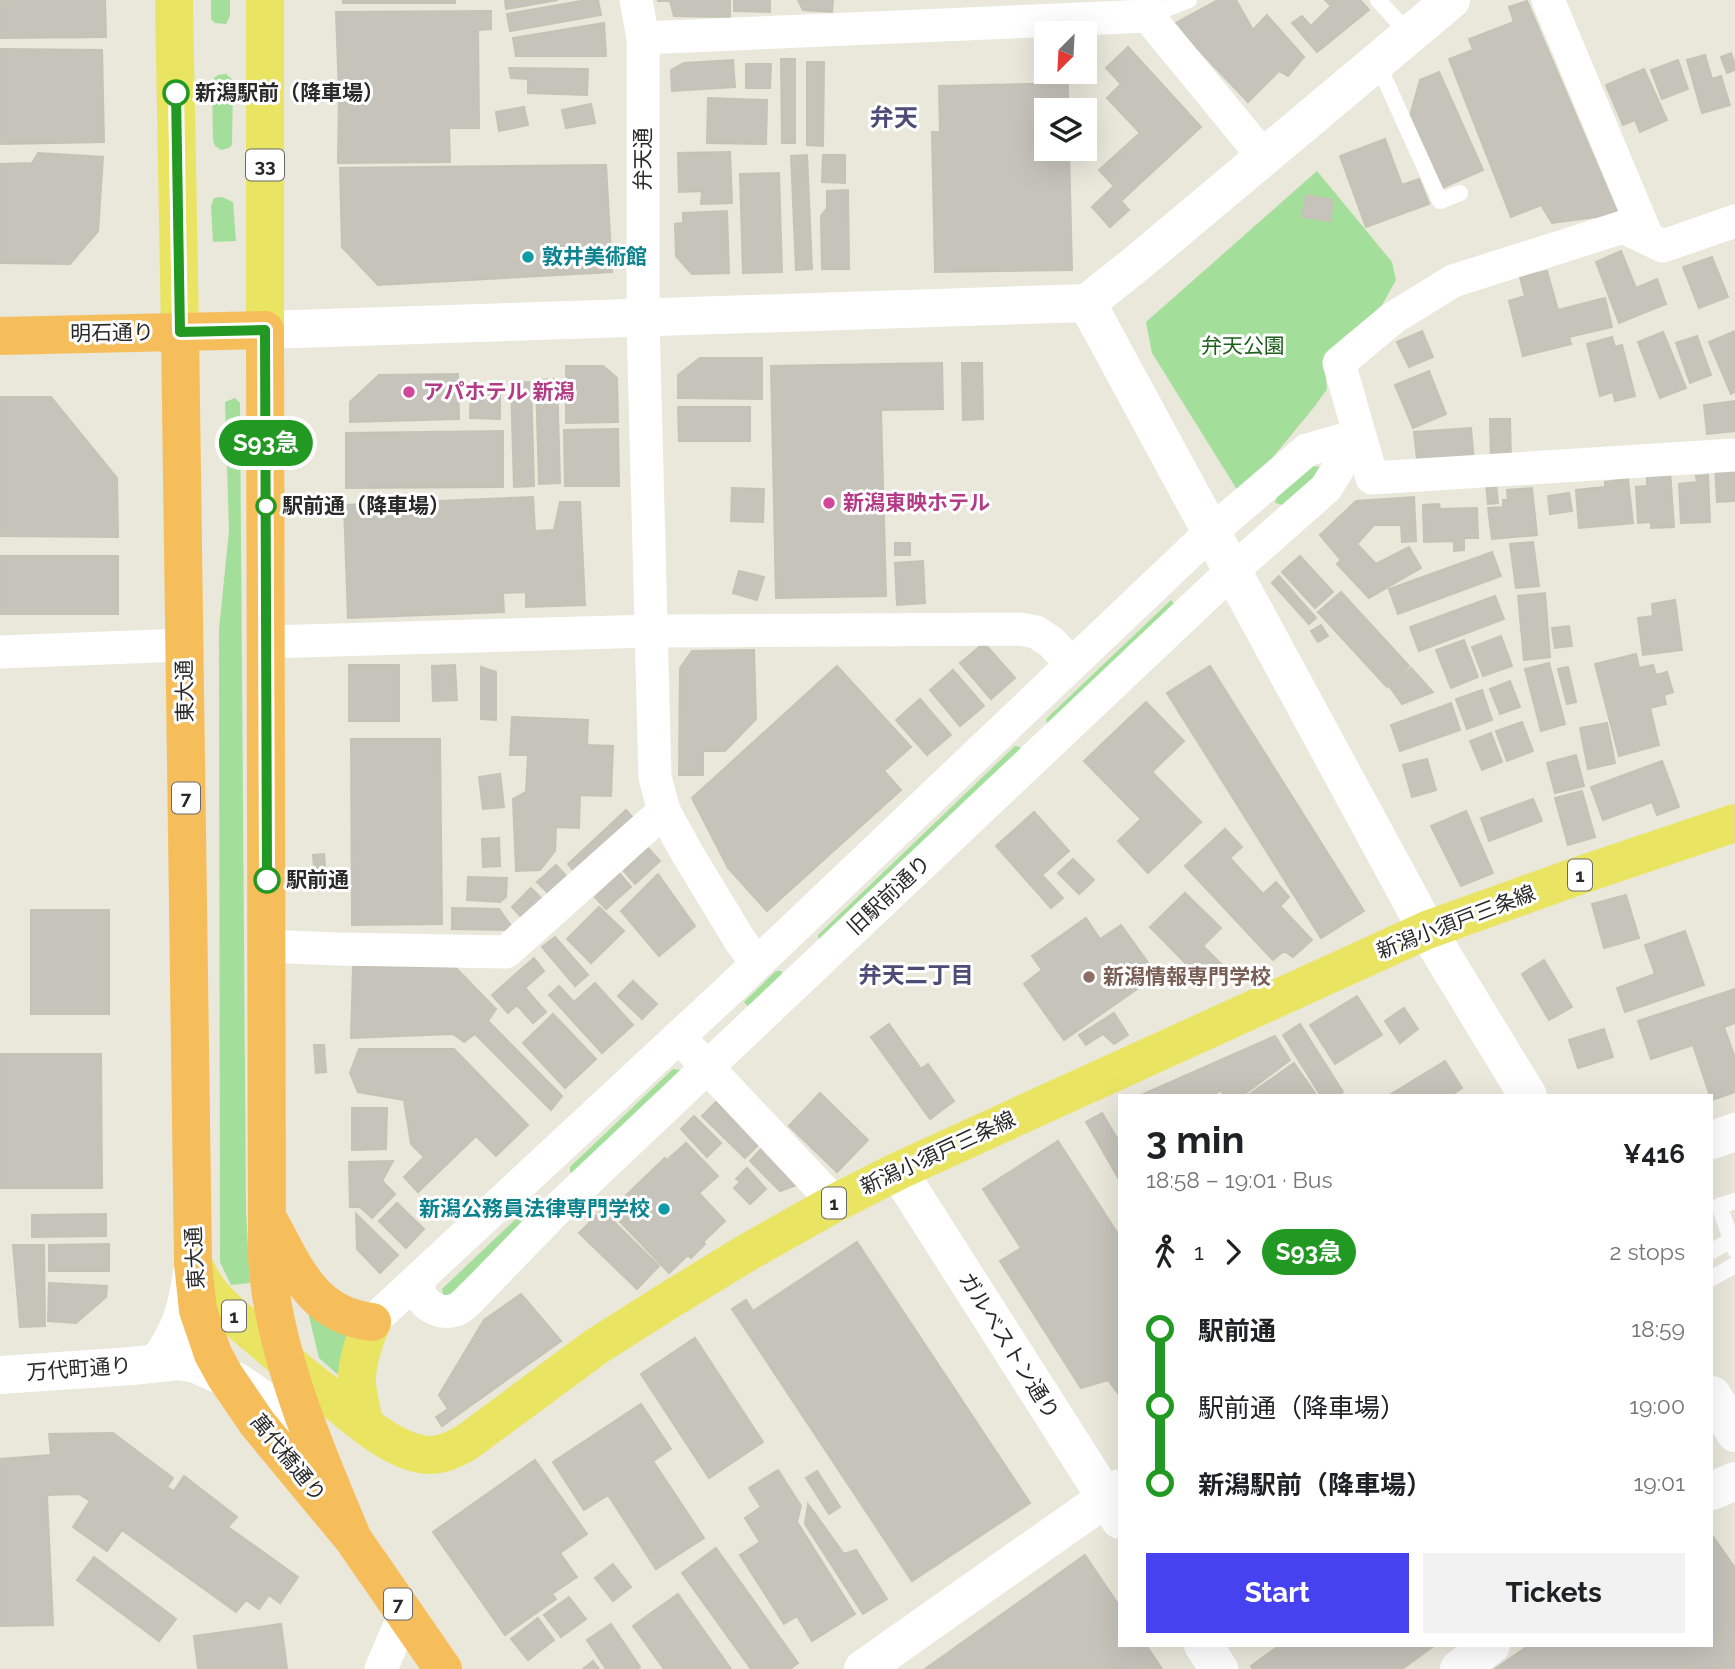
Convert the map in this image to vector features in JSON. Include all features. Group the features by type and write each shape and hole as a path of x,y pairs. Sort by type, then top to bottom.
{"highway":[{"name":"明石通り","path":"0,336 265,330"},
{"name":"7","path":"265,330 266,1216 271,1294 286,1361"},
{"name":"東大通","path":"180,332 193,1263 198,1310 213,1354 225,1376"},
{"path":"266,1216 313,1293 326,1306 341,1315 372,1322"},
{"name":"萬代橋通り","path":"286,1361 320,1461 353,1539"},
{"name":"萬代橋通り","path":"225,1376 257,1423 353,1539 443,1669"}],"main road":[{"name":"東大通","path":"174,0 180,332"},
{"name":"33","path":"265,0 265,330"},
{"name":"新潟小須戸三条線","path":"193,1263 217,1300 286,1361 364,1424 408,1451 438,1455 467,1442 597,1346 748,1252 898,1171 1427,930 1735,823"},
{"path":"364,1424 357,1382 362,1351 372,1322"}],"street":[{"name":"弁天通","path":"636,0 643,38 643,319 655,777 664,811 741,942 808,972"},
{"path":"265,330 1087,303 1451,0"},
{"path":"1548,0 1648,239"},
{"path":"643,38 1148,8 1263,156"},
{"path":"1735,221 1663,246 1623,227 1453,281 1393,318 1339,363 1372,478 1735,454"},
{"path":"1087,303 1427,930 1527,1094"},
{"path":"372,1322 768,953 1211,533 1307,450 1359,435"},
{"name":"旧駅前通り","path":"421,1277 419,1289 423,1300 433,1308 454,1310 465,1304 552,1214 1232,571 1326,488 1359,435"},
{"path":"266,642 652,631 1020,629 1036,632 1051,642 1072,664"},
{"path":"0,652 184,645"},
{"path":"267,946 506,952 664,811"},
{"path":"678,1037 835,1203"},
{"path":"1713,1140 1735,1132"},
{"name":"ガルベストン通り","path":"898,1171 1115,1502"},
{"name":"万代町通り","path":"157,1363 169,1348 184,1315 193,1263"},
{"path":"157,1363 178,1361 196,1364 225,1376 254,1393 290,1421 320,1461"},
{"name":"万代町通り","path":"0,1375 157,1363 207,1385 257,1423"},
{"path":"1713,1397 1735,1433"},
{"path":"1713,1491 1735,1481"},
{"path":"863,1669 1115,1502"},
{"path":"381,1669 405,1613"},
{"path":"1204,1647 1219,1669"},
{"path":"1459,1669 1489,1647"}],"lane":[{"path":"1148,8 1189,0"},
{"path":"1378,0 1410,35"},
{"path":"1377,62 1440,201 1460,193"},
{"path":"1713,1251 1733,1245 1719,1206 1735,1200"},
{"path":"1713,1277 1735,1265"}],"green space":[{"path":"211,0 230,0 230,16 226,24 215,23 211,19"},
{"path":"226,74 233,84 232,145 221,150 215,146 213,140 212,84 218,75"},
{"name":"弁天公園","path":"1317,171 1392,262 1396,280 1382,305 1324,360 1327,389 1241,496 1152,353 1146,322"},
{"path":"222,197 233,202 236,241 213,242 211,206 214,198"},
{"path":"235,398 240,403 246,1212 250,1283 231,1285 220,1262 219,629 229,531 225,402"},
{"path":"1312,466 1320,467 1318,475 1283,505 1275,503 1277,497"},
{"path":"1171,600 1177,607 1047,724 1046,719"},
{"path":"1015,746 1020,747 1021,755 819,940 818,935"},
{"path":"776,971 782,971 781,978 750,1009 744,1002"},
{"path":"673,1069 681,1070 576,1173 570,1172 570,1167"},
{"path":"537,1199 543,1199 544,1205 448,1296 443,1295 442,1289"},
{"path":"308,1312 357,1334 345,1381 319,1358"}],"building":[{"path":"0,0 105,0 106,37 0,38"},
{"path":"343,0 455,0 455,3 343,3"},
{"path":"505,0 558,0 506,9"},
{"path":"598,0 601,15 510,31 507,14"},
{"path":"658,0 730,0 730,17 674,16 670,1"},
{"path":"734,0 770,0 770,12 734,11"},
{"path":"798,0 833,0 832,12 803,10"},
{"path":"1218,0 1236,0 1253,30 1267,15 1304,57 1288,76 1279,71 1248,102 1174,24"},
{"path":"1325,0 1360,0 1369,10 1317,52 1292,23 1302,16 1311,26 1331,6"},
{"path":"1527,1 1618,214 1552,223 1541,205 1511,217 1449,59 1473,50 1469,39 1514,22 1509,7"},
{"path":"491,11 491,29 478,30 479,128 449,128 450,162 338,163 336,12"},
{"path":"604,23 606,56 516,56 513,38"},
{"path":"1128,47 1201,127 1121,201 1129,210 1110,227 1092,207 1114,186 1099,170 1140,133 1107,98 1121,84 1106,68"},
{"path":"0,49 102,50 104,142 0,144"},
{"path":"1731,53 1735,70 1727,73 1721,57"},
{"path":"1705,55 1712,79 1721,76 1730,105 1702,113 1687,60"},
{"path":"781,59 795,59 795,143 782,143"},
{"path":"733,60 735,87 672,91 671,70 684,63"},
{"path":"1678,60 1688,89 1662,99 1651,70"},
{"path":"807,62 824,62 823,146 807,145"},
{"path":"746,64 771,64 770,88 746,88"},
{"path":"509,68 588,69 587,95 528,93 528,79 511,78"},
{"path":"1644,69 1667,120 1640,132 1635,120 1623,125 1606,85"},
{"path":"1439,72 1483,170 1442,188 1410,116 1420,80"},
{"path":"1068,84 1068,98 1034,98 1034,161 1069,161 1072,270 935,272 932,132 940,132 939,86"},
{"path":"708,98 767,100 766,144 707,143"},
{"path":"591,104 595,123 566,128 562,110"},
{"path":"524,107 528,125 499,131 496,112"},
{"path":"1385,139 1402,185 1419,179 1429,204 1366,227 1340,156"},
{"path":"730,152 732,203 701,204 702,191 679,192 678,153"},
{"path":"38,153 103,157 98,231 70,264 0,263 0,164 32,163"},
{"path":"807,155 812,269 796,270 791,156"},
{"path":"823,155 845,155 845,183 822,182"},
{"path":"606,165 612,272 378,285 342,247 340,168"},
{"path":"779,173 782,272 743,273 740,174"},
{"path":"848,190 849,269 822,269 821,216 827,208 827,191"},
{"path":"1306,195 1333,200 1330,221 1302,217"},
{"path":"727,211 729,273 692,274 676,256 675,224 683,223 683,213"},
{"path":"1621,251 1636,288 1657,279 1666,304 1619,323 1596,262"},
{"path":"1712,257 1728,297 1699,308 1683,267"},
{"path":"1547,271 1558,310 1605,298 1612,327 1569,337 1571,344 1523,356 1509,301 1525,296 1520,277"},
{"path":"1422,331 1433,357 1409,367 1397,342"},
{"path":"1735,331 1735,392 1731,394 1709,342"},
{"path":"1663,332 1686,388 1660,398 1638,342"},
{"path":"1697,336 1711,375 1690,383 1676,343"},
{"path":"1612,337 1615,347 1622,345 1635,396 1615,401 1613,392 1600,396 1587,344"},
{"path":"700,358 762,358 762,399 678,398 678,375"},
{"name":"新潟東映ホテル","path":"942,363 943,409 881,410 886,596 776,598 771,366"},
{"path":"962,363 982,363 983,419 963,420"},
{"path":"566,366 603,366 617,378 618,422 566,423"},
{"path":"1429,371 1446,414 1413,428 1395,385"},
{"name":"アパホテル 新潟","path":"458,374 459,419 350,422 350,402 379,375"},
{"path":"557,379 560,483 539,484 536,380"},
{"path":"531,382 534,486 514,487 511,383"},
{"path":"471,385 500,385 500,419 470,418"},
{"path":"0,397 51,397 117,478 118,537 0,536"},
{"path":"1735,401 1735,431 1707,434 1704,405"},
{"path":"678,407 750,407 750,441 679,441"},
{"path":"1490,419 1510,419 1511,462 1491,462"},
{"path":"1471,428 1474,463 1418,468 1414,432"},
{"path":"618,429 619,486 565,486 564,430"},
{"path":"503,431 503,487 346,488 346,433"},
{"path":"1735,464 1735,501 1717,502 1715,465"},
{"path":"1670,471 1674,527 1651,528 1651,522 1638,523 1636,487 1647,486 1647,473"},
{"path":"1708,475 1710,522 1681,523 1679,484 1697,482 1696,476"},
{"path":"1628,479 1633,523 1579,528 1576,490 1605,487 1605,482"},
{"path":"1496,483 1498,503 1488,504 1486,484"},
{"path":"732,488 764,489 763,522 731,521"},
{"path":"1532,488 1537,535 1492,539 1488,508 1503,507 1503,500 1508,500 1507,490"},
{"path":"1569,493 1572,511 1550,514 1548,496"},
{"path":"533,497 535,531 554,530 560,502 580,502 585,605 526,607 526,592 503,593 504,612 348,618 344,505"},
{"path":"1414,497 1416,541 1402,542 1401,525 1374,525 1357,544 1376,564 1409,547 1421,568 1369,598 1337,564 1341,560 1320,535 1356,501"},
{"path":"1439,504 1440,509 1477,508 1478,538 1464,538 1464,550 1454,551 1454,541 1424,542 1423,505"},
{"path":"1533,542 1539,586 1516,588 1510,544"},
{"path":"895,543 910,543 910,555 895,555"},
{"path":"1492,552 1501,576 1398,614 1389,589"},
{"path":"0,556 118,556 118,614 0,614"},
{"path":"1300,556 1333,592 1315,608 1282,572"},
{"path":"923,561 925,603 897,605 895,563"},
{"path":"739,571 764,577 757,600 733,593"},
{"path":"1279,576 1316,618 1309,624 1272,583"},
{"path":"1341,592 1409,666 1387,687 1318,612"},
{"path":"1545,593 1550,657 1524,660 1518,596"},
{"path":"1495,596 1504,619 1419,651 1410,627"},
{"path":"1675,600 1682,650 1643,655 1638,618 1653,616 1652,604"},
{"path":"1321,625 1328,636 1318,642 1311,631"},
{"path":"1569,626 1572,646 1555,648 1552,628"},
{"path":"1501,636 1512,666 1483,676 1472,647"},
{"path":"1464,640 1478,677 1451,688 1436,650"},
{"path":"984,643 1015,678 991,699 960,663"},
{"path":"754,650 756,719 725,751 703,751 703,775 679,775 680,668 692,651"},
{"path":"1636,654 1639,668 1653,665 1656,675 1667,672 1673,692 1664,695 1666,704 1650,708 1659,745 1619,756 1595,664"},
{"path":"1549,663 1565,724 1541,731 1525,669"},
{"path":"349,665 399,665 399,721 349,721"},
{"path":"455,665 457,700 433,701 432,666"},
{"path":"837,666 911,747 884,771 901,790 767,911 728,868 692,798"},
{"path":"1210,666 1364,911 1321,938 1167,693"},
{"path":"481,667 496,672 496,720 481,719"},
{"path":"1568,667 1576,702 1567,704 1558,669"},
{"path":"1411,668 1433,692 1402,704 1389,686"},
{"path":"953,670 984,706 960,726 930,690"},
{"path":"1510,681 1520,707 1500,714 1490,689"},
{"path":"1482,690 1492,720 1467,729 1456,699"},
{"path":"920,699 951,735 927,755 896,720"},
{"path":"1146,702 1184,741 1152,772 1201,822 1148,873 1118,841 1141,819 1084,761"},
{"path":"1451,703 1460,730 1400,751 1391,725"},
{"path":"512,717 588,720 587,745 613,746 611,796 580,795 579,828 556,827 555,851 540,870 516,871 513,799 526,792 528,755 510,755"},
{"path":"1522,722 1533,751 1507,761 1496,731"},
{"path":"1607,723 1615,763 1588,769 1580,728"},
{"path":"1491,733 1502,762 1482,770 1470,741"},
{"path":"351,739 440,739 442,924 352,925"},
{"path":"1576,755 1584,786 1555,793 1547,763"},
{"path":"1427,759 1436,790 1412,797 1403,765"},
{"path":"1662,761 1679,807 1657,815 1652,802 1603,820 1591,787"},
{"path":"500,774 504,807 483,809 479,777"},
{"path":"1582,791 1595,837 1568,845 1555,798"},
{"path":"1533,799 1542,821 1489,841 1481,818"},
{"path":"626,810 633,818 574,871 568,864"},
{"path":"1466,811 1493,873 1461,886 1431,826"},
{"path":"1034,812 1069,851 1042,875 1063,898 1051,908 996,846"},
{"path":"1225,829 1242,847 1230,858 1263,894 1276,882 1289,897 1280,906 1312,940 1293,957 1284,951 1273,960 1185,866"},
{"path":"499,838 500,866 483,867 482,839"},
{"path":"648,848 660,861 635,884 624,871"},
{"path":"324,854 327,890 316,891 313,855"},
{"path":"1073,859 1094,880 1079,894 1058,873"},
{"path":"556,865 569,879 552,897 537,882"},
{"path":"620,874 631,887 606,909 595,897"},
{"path":"658,874 695,926 659,956 621,911"},
{"path":"468,877 507,878 506,897 500,902 467,900"},
{"path":"531,888 544,901 525,921 512,907"},
{"path":"1185,893 1221,928 1203,946 1221,964 1203,981 1150,927"},
{"path":"1626,895 1639,938 1604,948 1592,904"},
{"path":"599,907 624,931 591,963 567,939"},
{"path":"452,908 499,909 514,930 452,929"},
{"path":"31,910 109,910 109,1014 31,1014"},
{"path":"1086,918 1100,939 1121,925 1157,975 1064,1040 1024,984 1042,970 1032,956"},
{"path":"1685,931 1704,985 1625,1012 1617,988 1655,974 1645,945"},
{"path":"555,937 588,975 575,986 542,947"},
{"path":"534,958 544,971 525,988 546,1012 533,1023 517,1005 508,1013 492,995"},
{"path":"1544,960 1572,1007 1549,1020 1522,974"},
{"path":"454,966 496,1009 488,1021 562,1096 551,1110 475,1034 464,1042 453,1034 351,1038 353,967"},
{"path":"633,981 657,1004 642,1019 618,996"},
{"path":"595,983 633,1025 602,1053 549,995 559,986 574,1002"},
{"path":"1735,989 1735,1023 1724,1027 1735,1058 1735,1092 1713,1100 1693,1045 1651,1059 1638,1021"},
{"path":"1357,996 1382,1035 1335,1064 1310,1025"},
{"path":"1404,1008 1418,1029 1400,1043 1385,1021"},
{"path":"1114,1013 1128,1035 1114,1044 1103,1034 1086,1045 1079,1035"},
{"path":"553,1014 596,1059 565,1088 523,1043"},
{"path":"889,1024 921,1069 928,1064 954,1101 930,1119 871,1037"},
{"path":"1300,1024 1343,1092 1320,1094 1283,1035"},
{"path":"1604,1029 1613,1057 1578,1068 1569,1040"},
{"path":"1275,1036 1290,1060 1245,1094 1223,1094 1220,1090 1215,1094 1144,1094"},
{"path":"314,1045 324,1045 326,1072 316,1073"},
{"path":"359,1049 454,1049 528,1125 496,1156 476,1136 418,1192 404,1177 424,1157 411,1144 404,1100 358,1092 350,1073"},
{"path":"0,1054 101,1054 102,1188 0,1188"},
{"path":"1445,1061 1462,1088 1453,1094 1391,1094"},
{"path":"1294,1063 1316,1094 1250,1094"},
{"path":"820,1093 868,1140 837,1172 789,1126"},
{"path":"716,1102 759,1144 745,1158 702,1116"},
{"path":"352,1108 387,1108 386,1149 352,1150"},
{"path":"1102,1113 1118,1140 1118,1178 1086,1122"},
{"path":"694,1116 721,1143 707,1157 681,1129"},
{"path":"1058,1141 1118,1234 1118,1393 1108,1380 1081,1388 1000,1261 1021,1248 983,1189"},
{"name":"新潟公務員法律専門学校","path":"686,1143 718,1176 699,1193 725,1221 691,1258 688,1255 669,1273 611,1212 665,1158 667,1160"},
{"path":"762,1148 799,1184 780,1191 750,1161"},
{"path":"393,1161 382,1181 395,1194 372,1218 360,1207 350,1207 349,1162"},
{"path":"747,1168 766,1189 750,1204 734,1188 740,1182 736,1179"},
{"path":"397,1203 424,1229 406,1248 379,1221"},
{"path":"602,1210 659,1266 637,1289 579,1233"},
{"path":"106,1214 106,1236 32,1237 32,1215"},
{"path":"356,1214 398,1255 380,1273 357,1249"},
{"path":"857,1242 1030,1503 912,1581 732,1309 746,1300 753,1311"},
{"path":"109,1244 109,1271 49,1271 49,1245"},
{"path":"13,1245 44,1245 45,1326 20,1327"},
{"path":"49,1283 107,1286 106,1297 76,1323 48,1321"},
{"path":"521,1294 561,1341 442,1426 436,1417 448,1409 439,1395 484,1320"},
{"path":"695,1338 763,1442 709,1478 641,1374"},
{"path":"641,1404 671,1449 653,1461 704,1538 656,1569 608,1495 584,1510 553,1462"},
{"path":"113,1433 173,1478 167,1487 174,1491 184,1476 237,1517 228,1527 298,1577 280,1603 269,1595 259,1609 246,1600 236,1612 122,1530 107,1551 73,1527 90,1501 79,1494 47,1495 53,1625 1,1626 0,1459 51,1455 49,1434"},
{"path":"535,1460 587,1534 560,1553 577,1577 552,1594 556,1599 505,1635 433,1532"},
{"path":"778,1470 801,1506 797,1522 855,1614 812,1641 797,1616 784,1624 740,1555 760,1542 745,1518 761,1507 749,1488"},
{"path":"817,1471 840,1507 829,1514 806,1478"},
{"path":"808,1504 844,1554 856,1550 887,1599 863,1614 805,1524"},
{"path":"1713,1536 1735,1568 1735,1669 1495,1669 1526,1647 1713,1647"},
{"path":"716,1548 798,1663 790,1669 751,1669 682,1573"},
{"path":"1085,1555 1118,1604 1118,1647 1147,1647 1162,1669 925,1669"},
{"path":"94,1557 176,1619 159,1641 77,1580"},
{"path":"613,1564 631,1587 613,1601 595,1578"},
{"path":"678,1594 731,1669 664,1669 633,1626"},
{"path":"569,1597 586,1619 561,1637 544,1615"},
{"path":"538,1618 554,1640 528,1660 511,1639"},
{"path":"281,1624 287,1669 198,1669 194,1636"},
{"path":"611,1624 640,1667 637,1669 606,1669 587,1640"},
{"path":"1277,1647 1432,1647 1402,1669 1253,1669 1251,1666"},
{"path":"593,1661 599,1669 583,1669"}],"bus line":[{"name":"S93急","path":"176,93 180,332 265,330 267,880"}],"place":[{"name":"新潟駅前（降車場）","path":"176,93"},
{"name":"敦井美術館","path":"528,257"},
{"name":"アパホテル 新潟","path":"409,392"},
{"name":"新潟東映ホテル","path":"829,503"},
{"name":"駅前通（降車場）","path":"266,506"},
{"name":"駅前通","path":"267,880"},
{"name":"新潟情報専門学校","path":"1089,977"},
{"name":"新潟公務員法律専門学校","path":"664,1209"}],"district":[{"name":"弁天","path":"894,118"},
{"name":"弁天二丁目","path":"916,975"}]}
